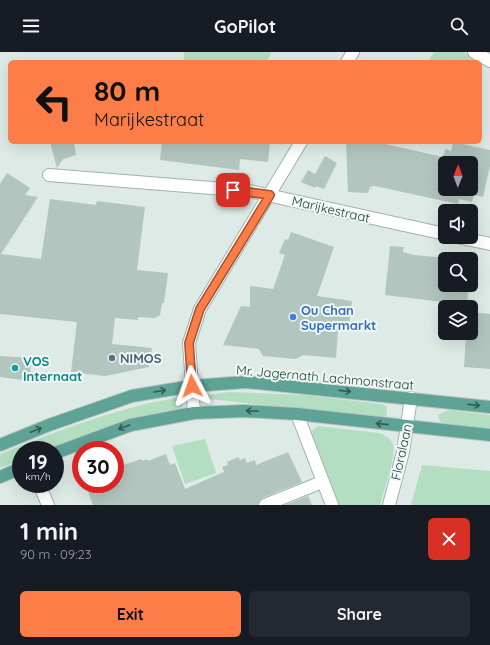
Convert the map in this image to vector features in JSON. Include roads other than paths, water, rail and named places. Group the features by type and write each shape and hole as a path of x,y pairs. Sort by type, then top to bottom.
{"main road":[{"name":"Mr. Jagernath Lachmonstraat","path":"0,445 50,424 132,396 192,386 246,382 490,407"},
{"path":"64,450 131,424 194,413 244,411 297,414 490,435"},
{"path":"0,476 12,471"}],"street":[{"path":"474,52 490,62"},
{"path":"194,413 189,343 200,309 300,144"},
{"name":"Marijkestraat","path":"49,174 249,191 438,232"},
{"path":"478,241 490,244"},
{"name":"Floralaan","path":"389,505 403,452 411,398"},
{"path":"297,414 332,505"},
{"path":"265,505 322,482"},
{"path":"43,493 48,505"}],"place":[{"name":"Ou Chan Supermarkt","path":"293,317"},
{"name":"NIMOS","path":"112,358"},
{"name":"VOS Internaat","path":"15,368"}]}
